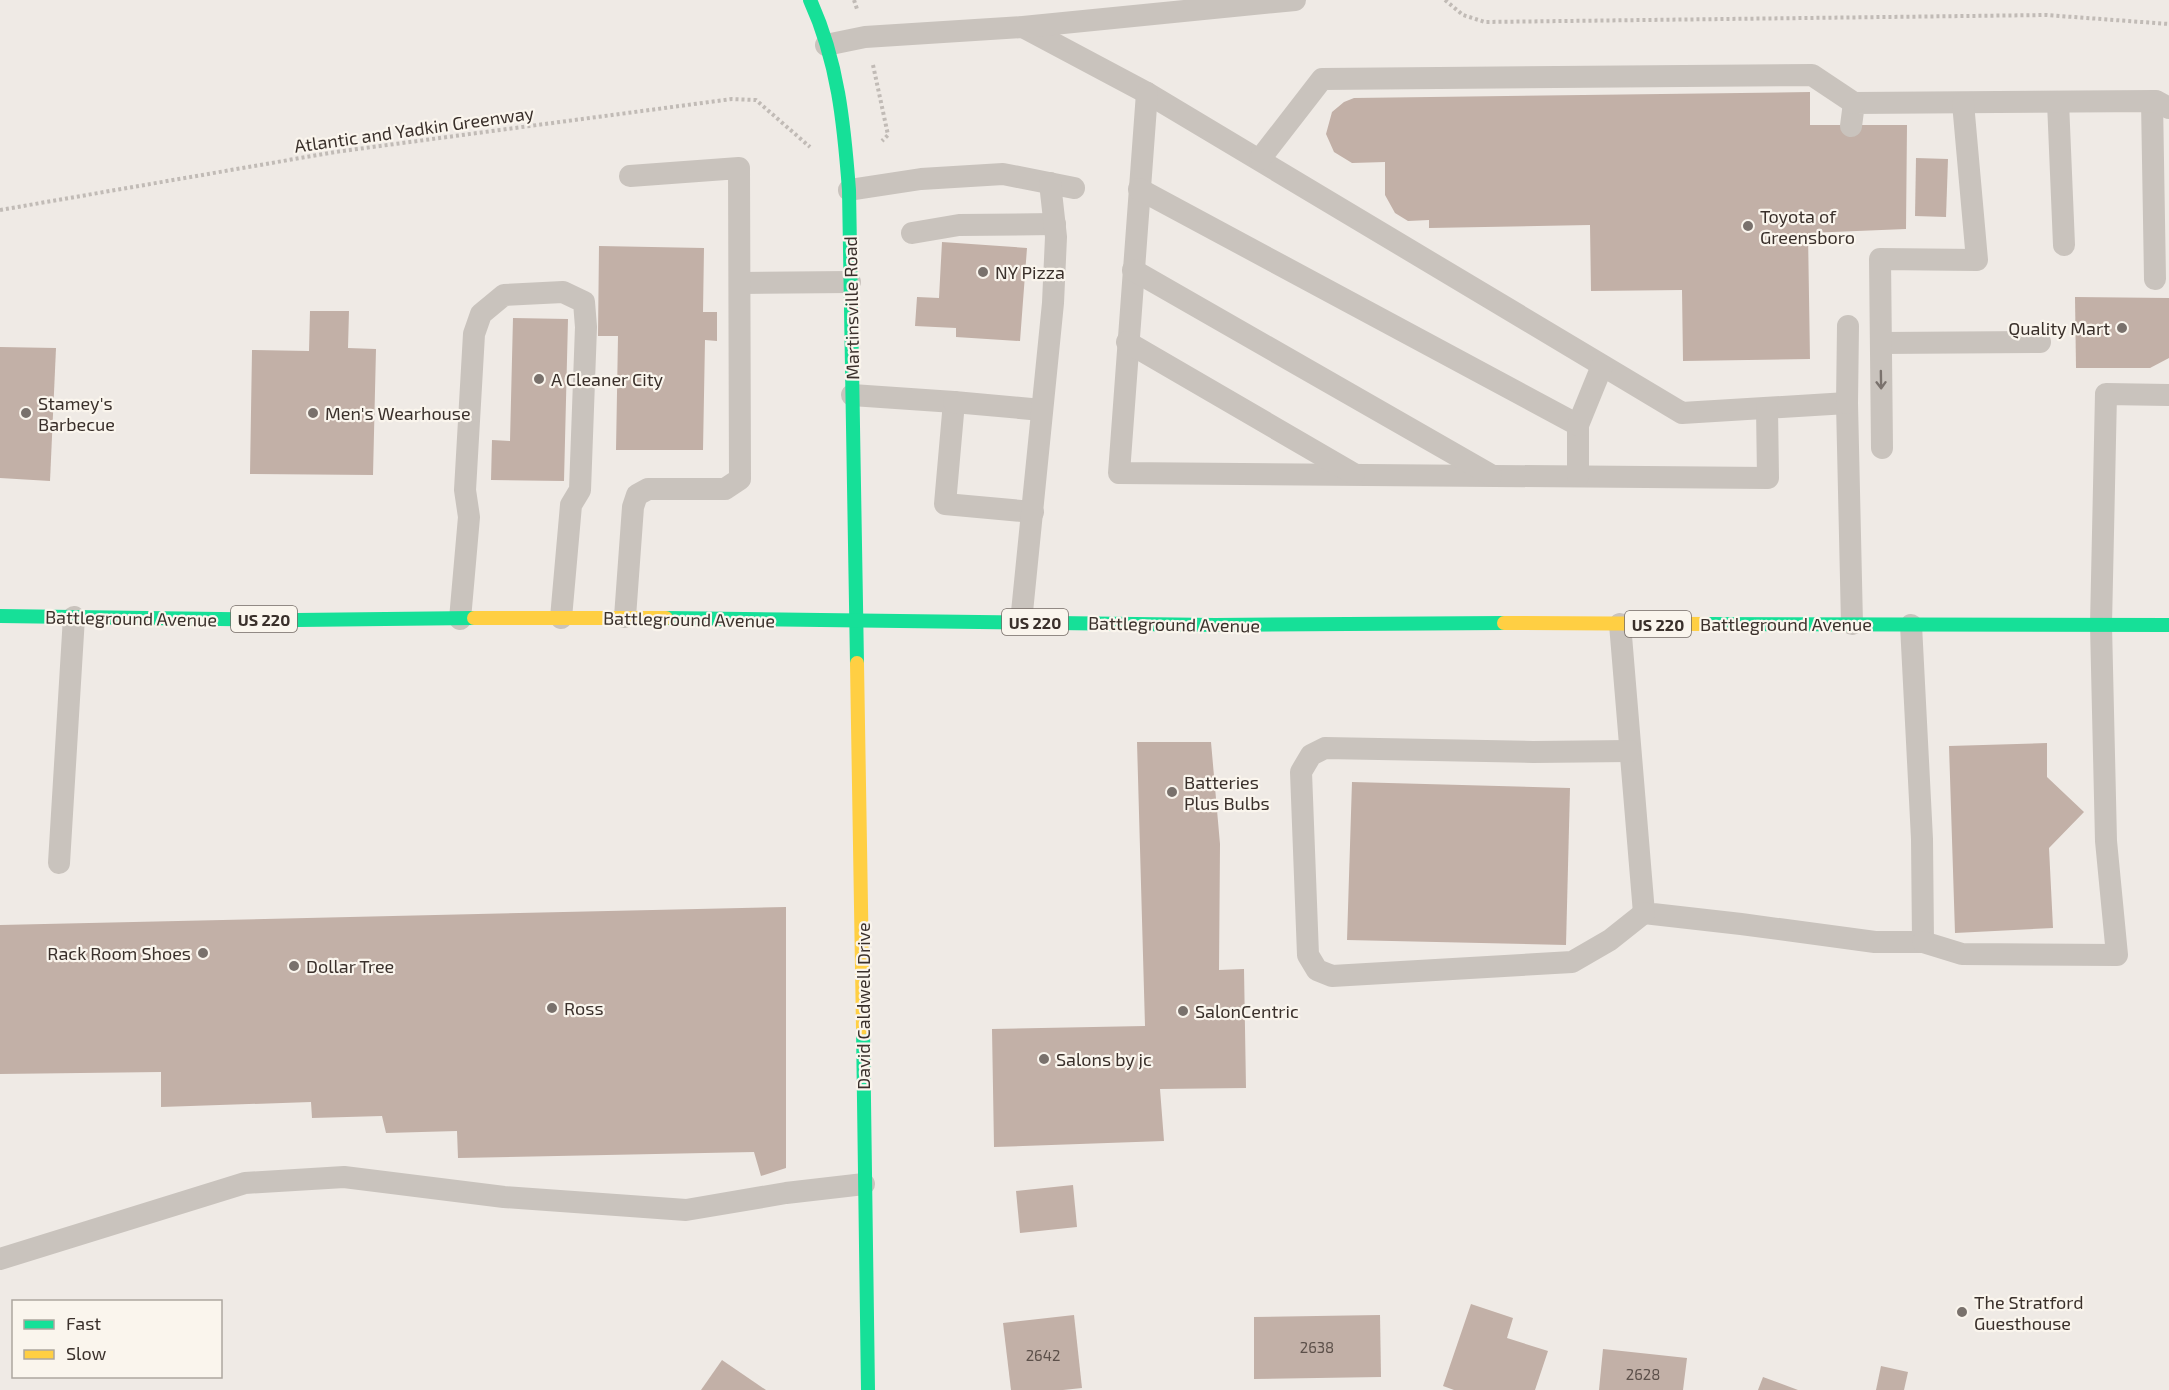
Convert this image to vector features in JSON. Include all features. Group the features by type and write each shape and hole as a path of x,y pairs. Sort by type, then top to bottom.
{"main road":[{"name":"Martinsville Road","path":"810,0 818,15 837,84 843,117 849,190 856,622"},
{"name":"Battleground Avenue","path":"0,616 297,620 625,618 1215,625 2169,625"},
{"name":"David Caldwell Drive","path":"856,622 864,972 864,1184 868,1390"}],"lane":[{"path":"826,45 865,37 1023,27 1295,0"},
{"path":"1023,27 1147,93 1260,159 1682,413 1847,403"},
{"path":"1260,159 1323,80 1812,75 1854,103 2058,102 2160,105 2155,279"},
{"path":"1147,93 1119,473 1768,478 1767,408"},
{"path":"2058,102 2064,245"},
{"path":"1851,126 1854,103"},
{"path":"1882,448 1880,259 1977,260 1963,103"},
{"path":"625,618 633,507 637,495 648,489 725,489 740,479 740,168 630,176"},
{"path":"849,190 921,179 1003,174 1074,188"},
{"path":"1021,622 1053,303 1055,224 1050,183"},
{"path":"1139,189 1578,425"},
{"path":"912,233 959,225 1055,224"},
{"path":"1133,270 1491,476"},
{"path":"740,283 850,282"},
{"path":"460,619 469,517 465,490 474,334 482,314 504,296 563,292 584,302 586,327 580,490 571,505 561,618"},
{"path":"1848,326 1847,403 1852,624"},
{"path":"1127,342 1356,475"},
{"path":"1881,343 2040,342"},
{"path":"1578,476 1578,425 1602,366"},
{"path":"1629,751 1325,748 1311,755 1301,772 1308,955 1317,970 1332,976 1572,962 1610,940 1644,913 1875,942 1923,942 1962,954 2116,955 2106,841 2101,625 2106,394 2169,395"},
{"path":"852,395 1042,410"},
{"path":"954,402 945,504 1032,512"},
{"path":"59,863 74,617"},
{"path":"1620,624 1644,913"},
{"path":"1911,625 1922,839 1923,942"},
{"path":"0,1259 246,1183 344,1177 504,1197 686,1209 786,1193 864,1184"}],"path":[{"path":"1445,0 1462,15 1485,22 2046,15 2169,24"},
{"name":"Atlantic and Yadkin Greenway","path":"0,210 335,152 732,99 756,100 810,147 817,148"}],"building":[{"name":"Toyota of Greensboro","path":"1810,92 1810,125 1907,125 1906,229 1808,233 1810,359 1683,361 1682,290 1591,291 1590,225 1429,228 1429,220 1408,221 1395,213 1385,195 1385,162 1352,163 1334,152 1326,134 1332,112 1344,102 1354,98"},
{"path":"1916,158 1948,159 1946,217 1915,216"},
{"name":"NY Pizza","path":"942,242 1027,248 1020,341 956,337 956,328 915,326 917,297 939,298"},
{"path":"599,246 704,248 703,312 717,312 717,341 705,340 703,450 616,450 618,336 598,336"},
{"name":"Quality Mart","path":"2075,297 2169,298 2169,358 2150,368 2076,368"},
{"name":"Men's Wearhouse","path":"310,311 349,311 348,348 376,349 373,475 250,474 252,350 309,351"},
{"name":"A Cleaner City","path":"513,318 568,319 564,481 491,480 492,440 510,441"},
{"name":"Stamey's Barbecue","path":"0,347 56,348 50,481 0,478"},
{"path":"1137,742 1211,742 1220,844 1219,970 1244,969 1246,1088 1160,1089 1164,1141 994,1147 992,1029 1145,1026"},
{"path":"2047,743 2047,777 2084,812 2049,848 2053,928 1955,933 1949,746"},
{"path":"1352,782 1570,788 1566,945 1347,940"},
{"path":"786,907 786,1168 761,1176 754,1152 458,1158 457,1131 386,1133 382,1116 312,1118 311,1102 161,1107 161,1072 0,1074 0,925"},
{"path":"1073,1185 1077,1227 1020,1233 1016,1191"},
{"path":"1471,1304 1513,1318 1507,1338 1548,1351 1535,1390 1454,1390 1443,1386"},
{"path":"1074,1315 1082,1388 1011,1390 1003,1323"},
{"path":"1380,1315 1381,1377 1254,1379 1254,1317"},
{"path":"1603,1349 1687,1358 1683,1390 1599,1390"},
{"path":"722,1360 766,1390 701,1390"},
{"path":"1881,1366 1908,1372 1904,1390 1876,1390"},
{"path":"1763,1377 1798,1390 1758,1390"}],"traffic: fast":[{"path":"810,0 827,46 838,93 849,190 857,663"},
{"path":"0,616 297,620 474,618"},
{"path":"666,618 1215,625 1504,623"},
{"path":"1705,624 2169,625"},
{"path":"863,1028 868,1390"}],"traffic: slow":[{"path":"474,618 666,618"},
{"path":"1504,623 1705,624"},
{"path":"857,663 863,1028"}],"place":[{"name":"Toyota of Greensboro","path":"1748,226"},
{"name":"NY Pizza","path":"983,272"},
{"name":"Quality Mart","path":"2122,328"},
{"name":"A Cleaner City","path":"539,379"},
{"name":"Stamey's Barbecue","path":"26,413"},
{"name":"Men's Wearhouse","path":"313,413"},
{"name":"Batteries Plus Bulbs","path":"1172,792"},
{"name":"Rack Room Shoes","path":"203,953"},
{"name":"Dollar Tree","path":"294,966"},
{"name":"Ross","path":"552,1008"},
{"name":"SalonCentric","path":"1183,1011"},
{"name":"Salons by jc","path":"1044,1059"},
{"name":"The Stratford Guesthouse","path":"1962,1312"}]}
